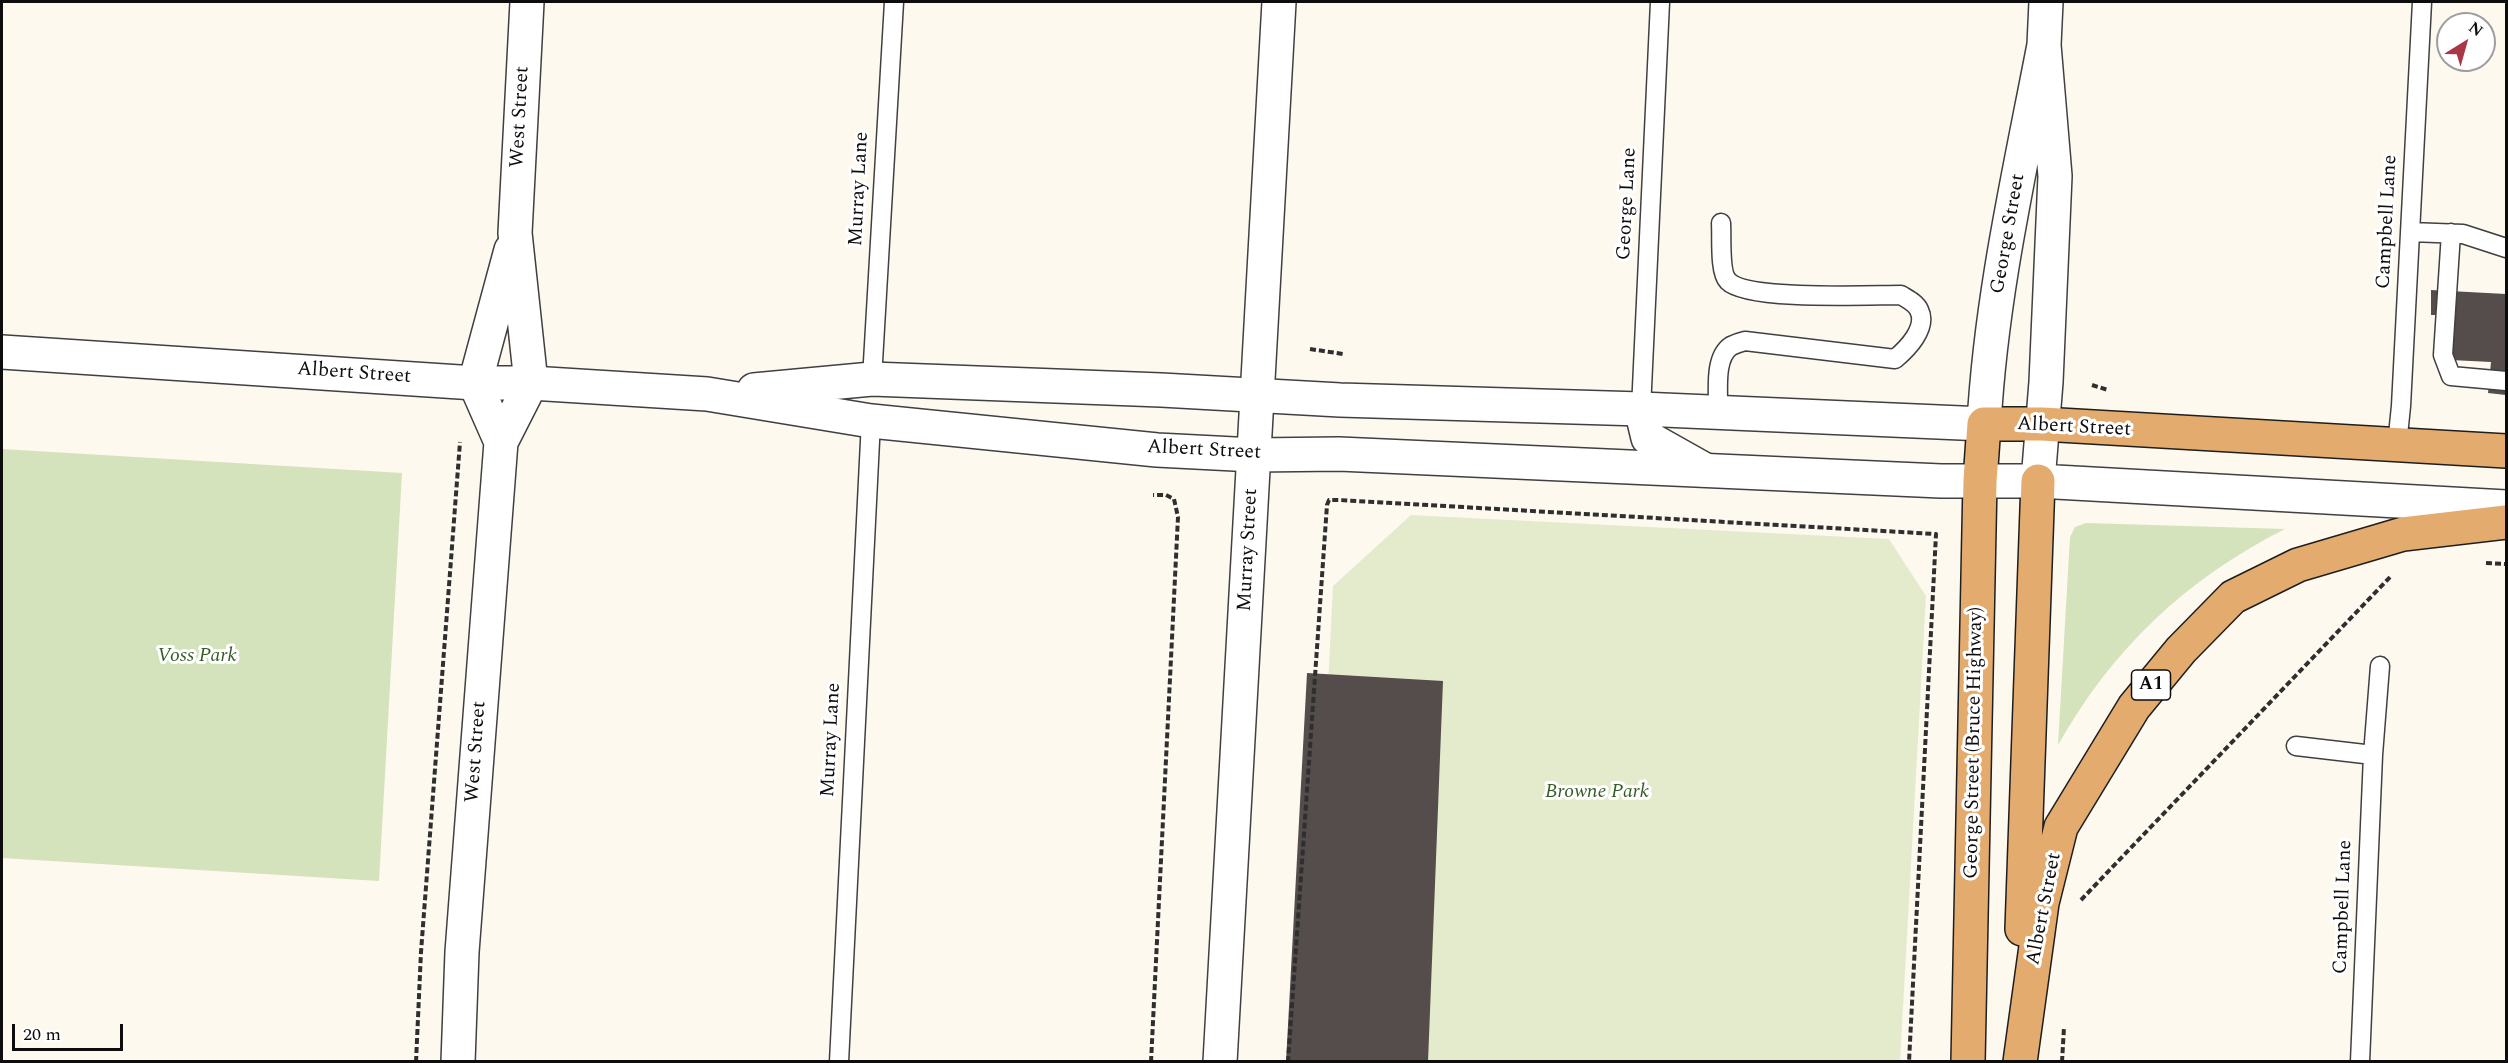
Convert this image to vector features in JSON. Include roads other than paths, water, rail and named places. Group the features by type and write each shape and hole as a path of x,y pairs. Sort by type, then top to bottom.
{"highway":[{"name":"Albert Street","path":"1984,424 2042,424 2506,451"},
{"name":"George Street (Bruce Highway)","path":"1968,1062 1980,481 1984,424"},
{"name":"A1","path":"2018,1062 2038,481"},
{"name":"Albert Street","path":"2018,1062 2043,903 2061,827 2134,707 2181,650 2234,597 2298,565 2403,534 2506,522"}],"street":[{"name":"West Street","path":"458,1062 462,952 501,442 531,383 515,233 527,2"},
{"name":"Murray Street","path":"1220,1062 1278,2"},
{"name":"George Street","path":"2038,481 2055,176 2044,45 2046,2"},
{"name":"George Street","path":"1984,424 1986,381 2004,249 2044,45"},
{"name":"West Street","path":"501,442 475,383 515,233"},
{"name":"Albert Street","path":"2,352 475,383 531,383 707,394 871,421 1157,450 1254,455 1340,454 1980,481 2038,481 2506,507"},
{"name":"Albert Street","path":"707,394 872,379 1984,424"},
{"name":"Albert Street","path":"1641,409 1648,438 1705,470"}],"lane":[{"name":"Murray Lane","path":"872,379 894,2"},
{"name":"George Lane","path":"1641,409 1660,2"},
{"name":"Campbell Lane","path":"2397,445 2422,2"},
{"path":"1718,412 1720,365 1724,353 1731,346 1745,340 1895,359 1908,349 1921,321 1920,312 1914,304 1901,295 1763,293 1738,288 1728,280 1723,272 1721,223"},
{"path":"2410,232 2463,234 2506,248"},
{"path":"2451,233 2443,355 2451,376 2506,381"},
{"name":"Murray Lane","path":"839,1062 871,421"},
{"name":"Campbell Lane","path":"2360,1062 2373,755 2380,666"},
{"path":"2296,746 2373,755"}],"park label":[{"name":"Voss Park","path":"197,657"},
{"name":"Browne Park","path":"1597,793"}]}
